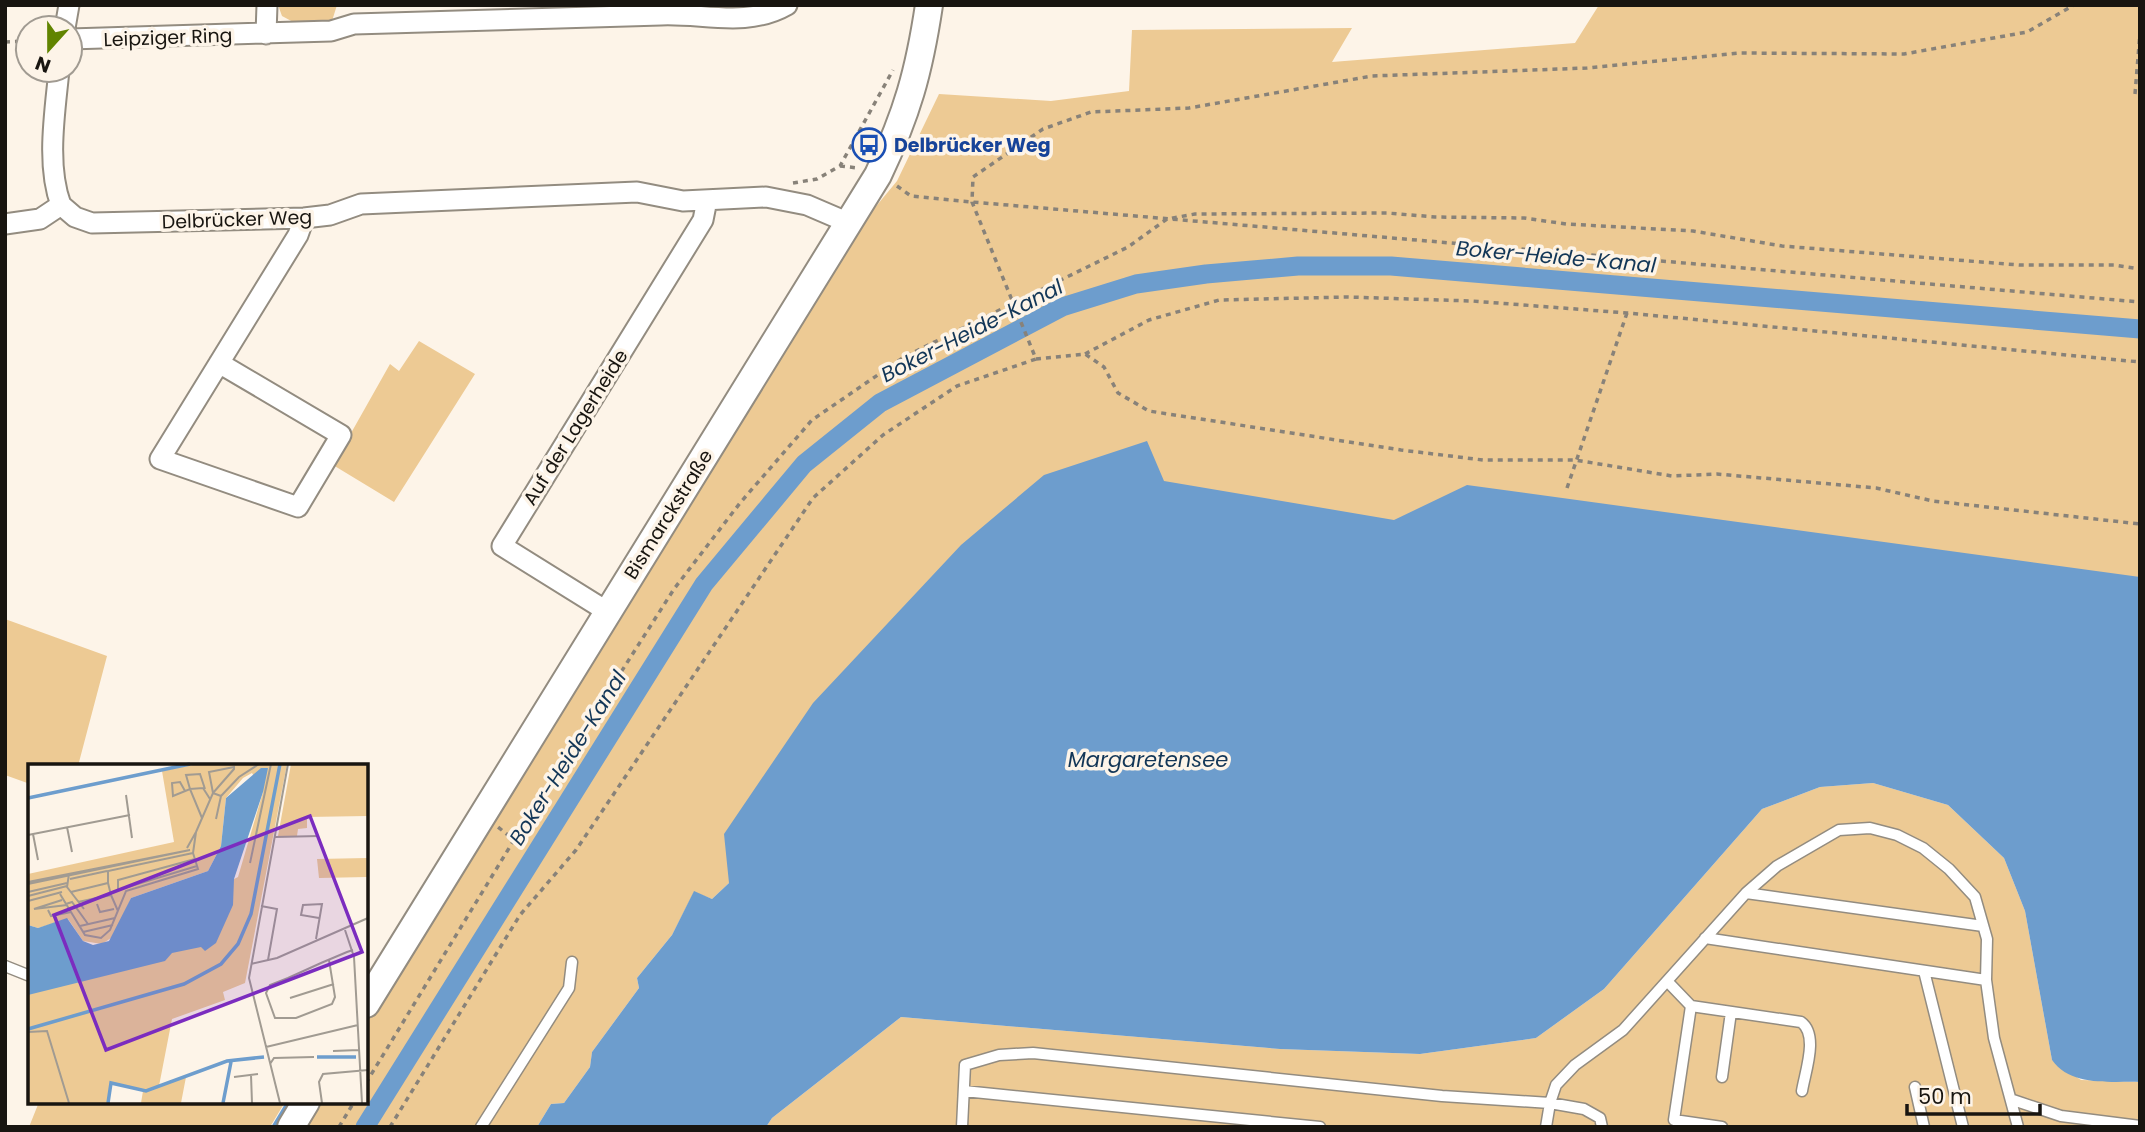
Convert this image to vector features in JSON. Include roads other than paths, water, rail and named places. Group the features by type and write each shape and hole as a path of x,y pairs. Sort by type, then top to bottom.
{"main road":[{"name":"Bismarckstraße","path":"368,1001 878,175 901,124 919,71 929,5"},
{"path":"290,1127 305,1104"}],"street":[{"path":"265,34 267,5"},
{"name":"Leipziger Ring","path":"84,39 265,34 331,31 354,24 598,16 676,14 705,19 765,16 787,5"},
{"path":"5,224 40,219 61,205 55,190 54,112 57,84"},
{"name":"Delbrücker Weg","path":"61,205 75,217 92,223 304,218 374,204 636,192 683,201 766,197 807,205 849,223"},
{"name":"Auf der Lagerheide","path":"608,612 502,546 703,220 707,200"},
{"path":"219,363 341,435 298,507 160,459 219,363 298,235 304,218"}],"lane":[{"path":"1546,1127 1556,1085 1575,1065 1623,1030 1746,893 1777,866 1812,843 1839,830 1870,828 1898,835 1923,848 1949,869 1975,897 1987,939 1986,980 1994,1038 2013,1100 2018,1127"},
{"path":"1746,893 1983,926"},
{"path":"1705,938 1986,980"},
{"path":"481,1127 569,988 572,962"},
{"path":"5,967 28,975"},
{"path":"1924,971 1963,1127"},
{"path":"1667,981 1691,1006 1801,1022 1808,1027 1810,1036 1802,1091"},
{"path":"1691,1006 1673,1123 1722,1127"},
{"path":"1722,1077 1731,1012"},
{"path":"962,1127 965,1065 999,1055 1034,1053 1442,1096 1550,1103 1584,1109 1600,1118 1602,1127"},
{"path":"1915,1087 1924,1127"},
{"path":"964,1091 1320,1127"},
{"path":"2013,1100 2061,1116 2140,1126"}],"water":[{"name":"Margaretensee","path":"1147,441 1164,481 1394,520 1467,485 2140,577 2140,1082 2092,1081 2080,1079 2060,1069 2052,1060 2025,911 2004,858 1948,805 1873,783 1820,787 1762,809 1604,989 1536,1038 1420,1054 1280,1049 901,1017 772,1118 766,1127 537,1127 551,1104 564,1103 590,1067 592,1052 639,988 637,978 672,935 694,891 712,899 729,883 724,834 813,703 961,545 1044,475"}],"waterway":[{"name":"Boker-Heide-Kanal","path":"365,1127 704,584 804,464 880,403 1062,307 1136,284 1206,274 1298,266 1391,266 2140,329"},
{"path":"274,1127 288,1104"}],"place":[{"name":"Delbrücker Weg","path":"869,145"}]}
